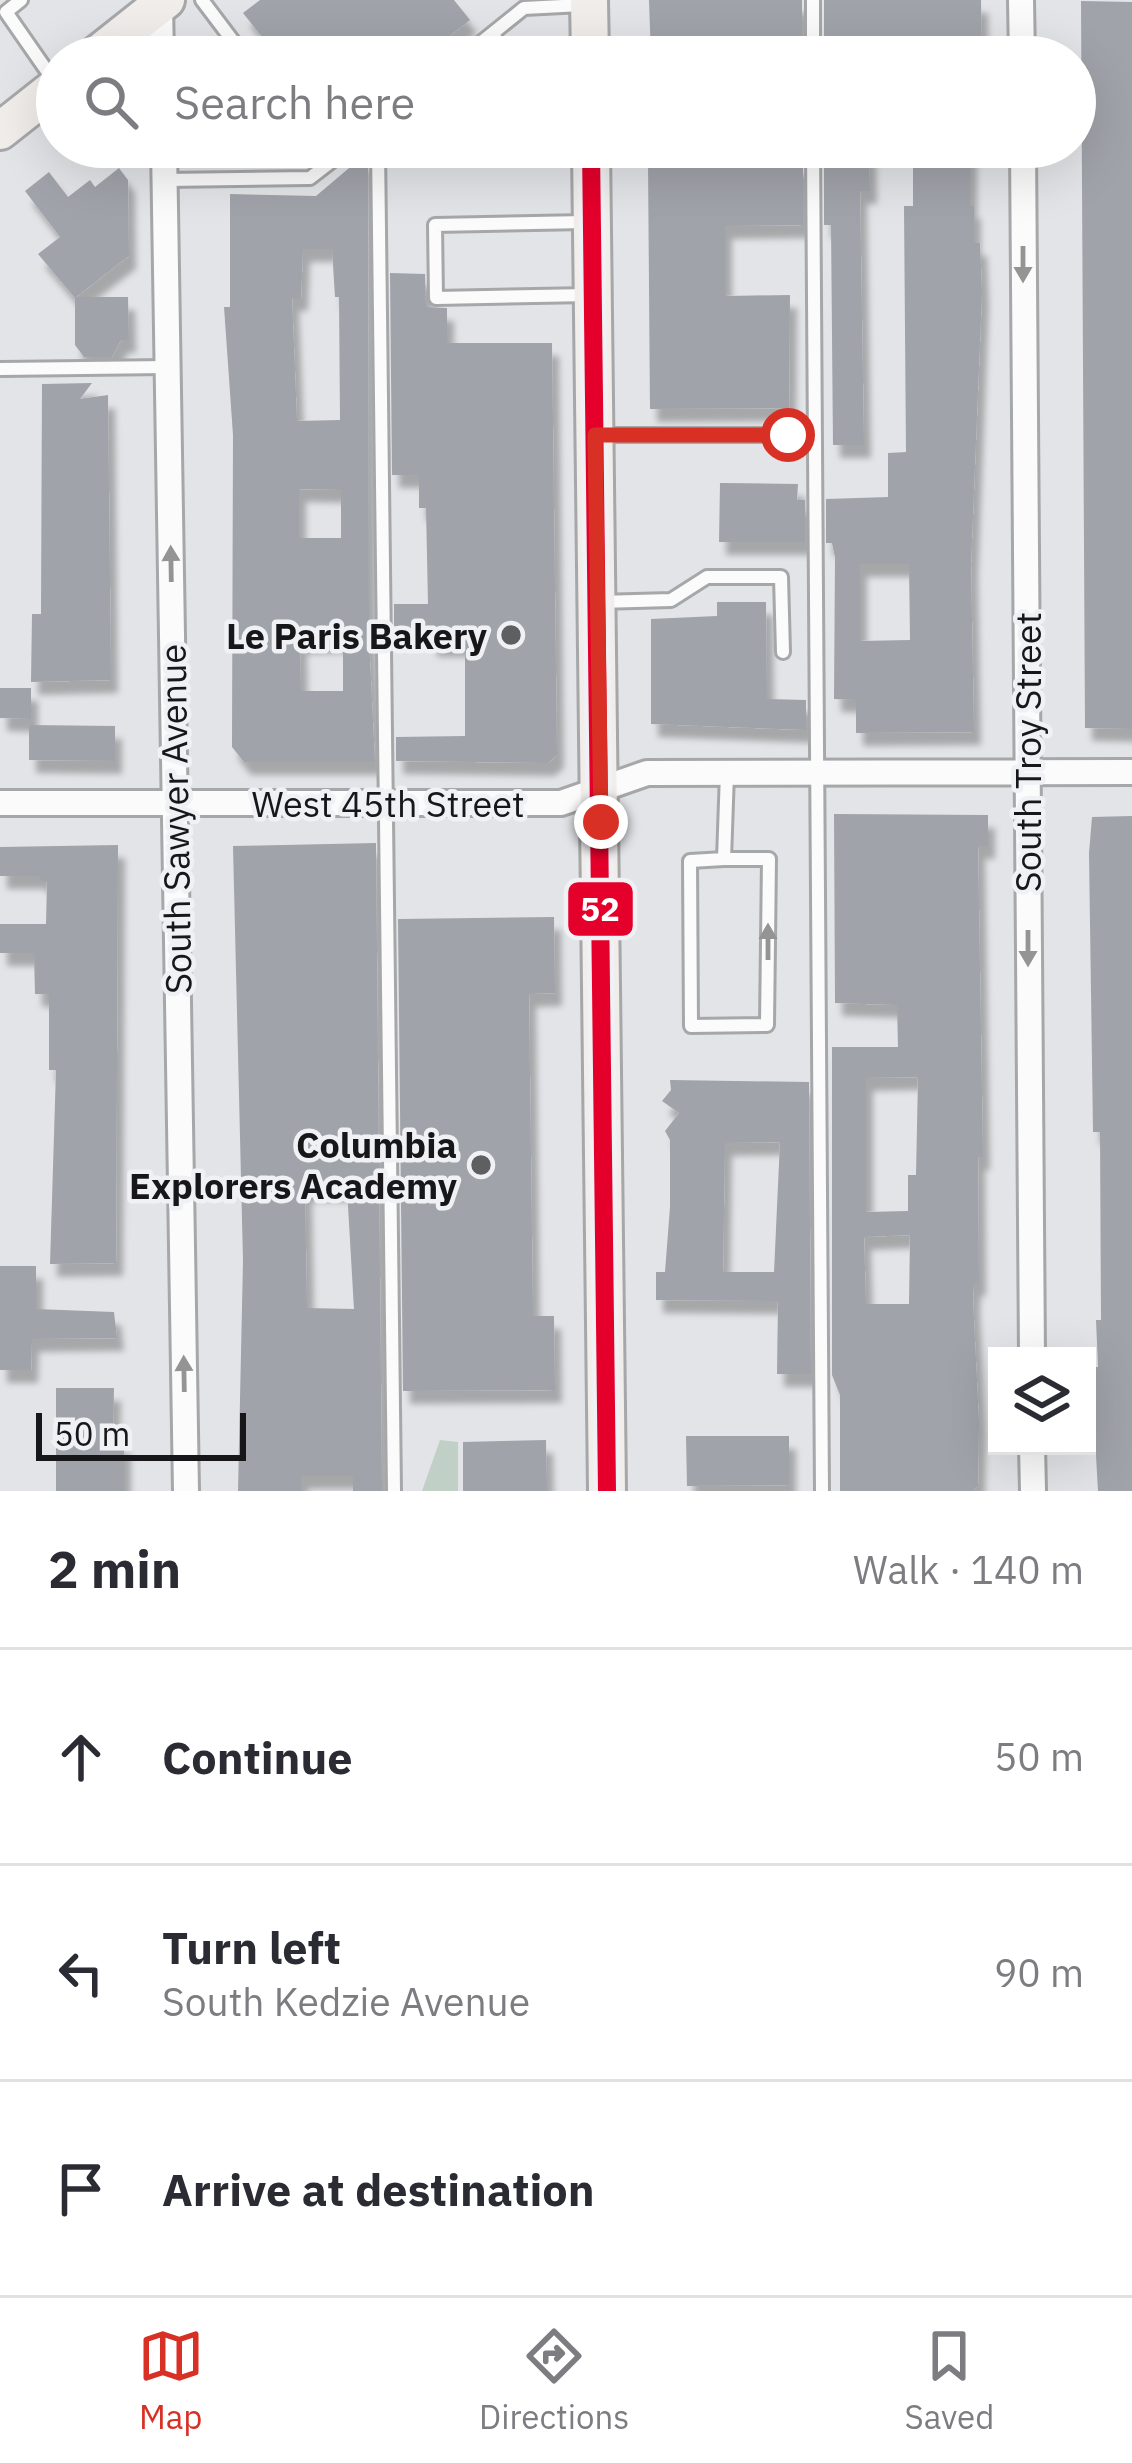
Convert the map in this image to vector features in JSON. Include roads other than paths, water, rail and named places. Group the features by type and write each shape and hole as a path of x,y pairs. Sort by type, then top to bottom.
{"main road":[{"path":"120,36 163,2"},
{"path":"589,2 590,36"},
{"path":"0,131 36,103"},
{"path":"591,168 607,1491"}],"street":[{"path":"1021,0 1022,36"},
{"path":"162,36 163,2"},
{"name":"South Sawyer Avenue","path":"165,168 185,1491"},
{"name":"South Troy Street","path":"1022,168 1032,1347"},
{"name":"West 45th Street","path":"0,803 561,803 647,773 1132,772"},
{"path":"1032,1455 1033,1491"}],"lane":[{"path":"21,0 3,9 36,56"},
{"path":"202,0 229,36"},
{"path":"812,0 813,36"},
{"path":"489,36 521,4 589,2"},
{"path":"494,32 495,36"},
{"path":"165,180 310,178 323,168"},
{"path":"378,168 394,1491"},
{"path":"814,168 823,1491"},
{"path":"592,221 435,225 436,298 593,294"},
{"path":"0,369 168,368"},
{"path":"595,435 788,435"},
{"path":"598,602 670,600 707,577 781,578 783,652"},
{"path":"724,860 727,773"},
{"path":"769,859 767,1024 691,1026 690,861 724,860 769,859"}],"place":[{"name":"Le Paris Bakery","path":"511,635"},
{"name":"Columbia Explorers Academy","path":"481,1165"}]}
